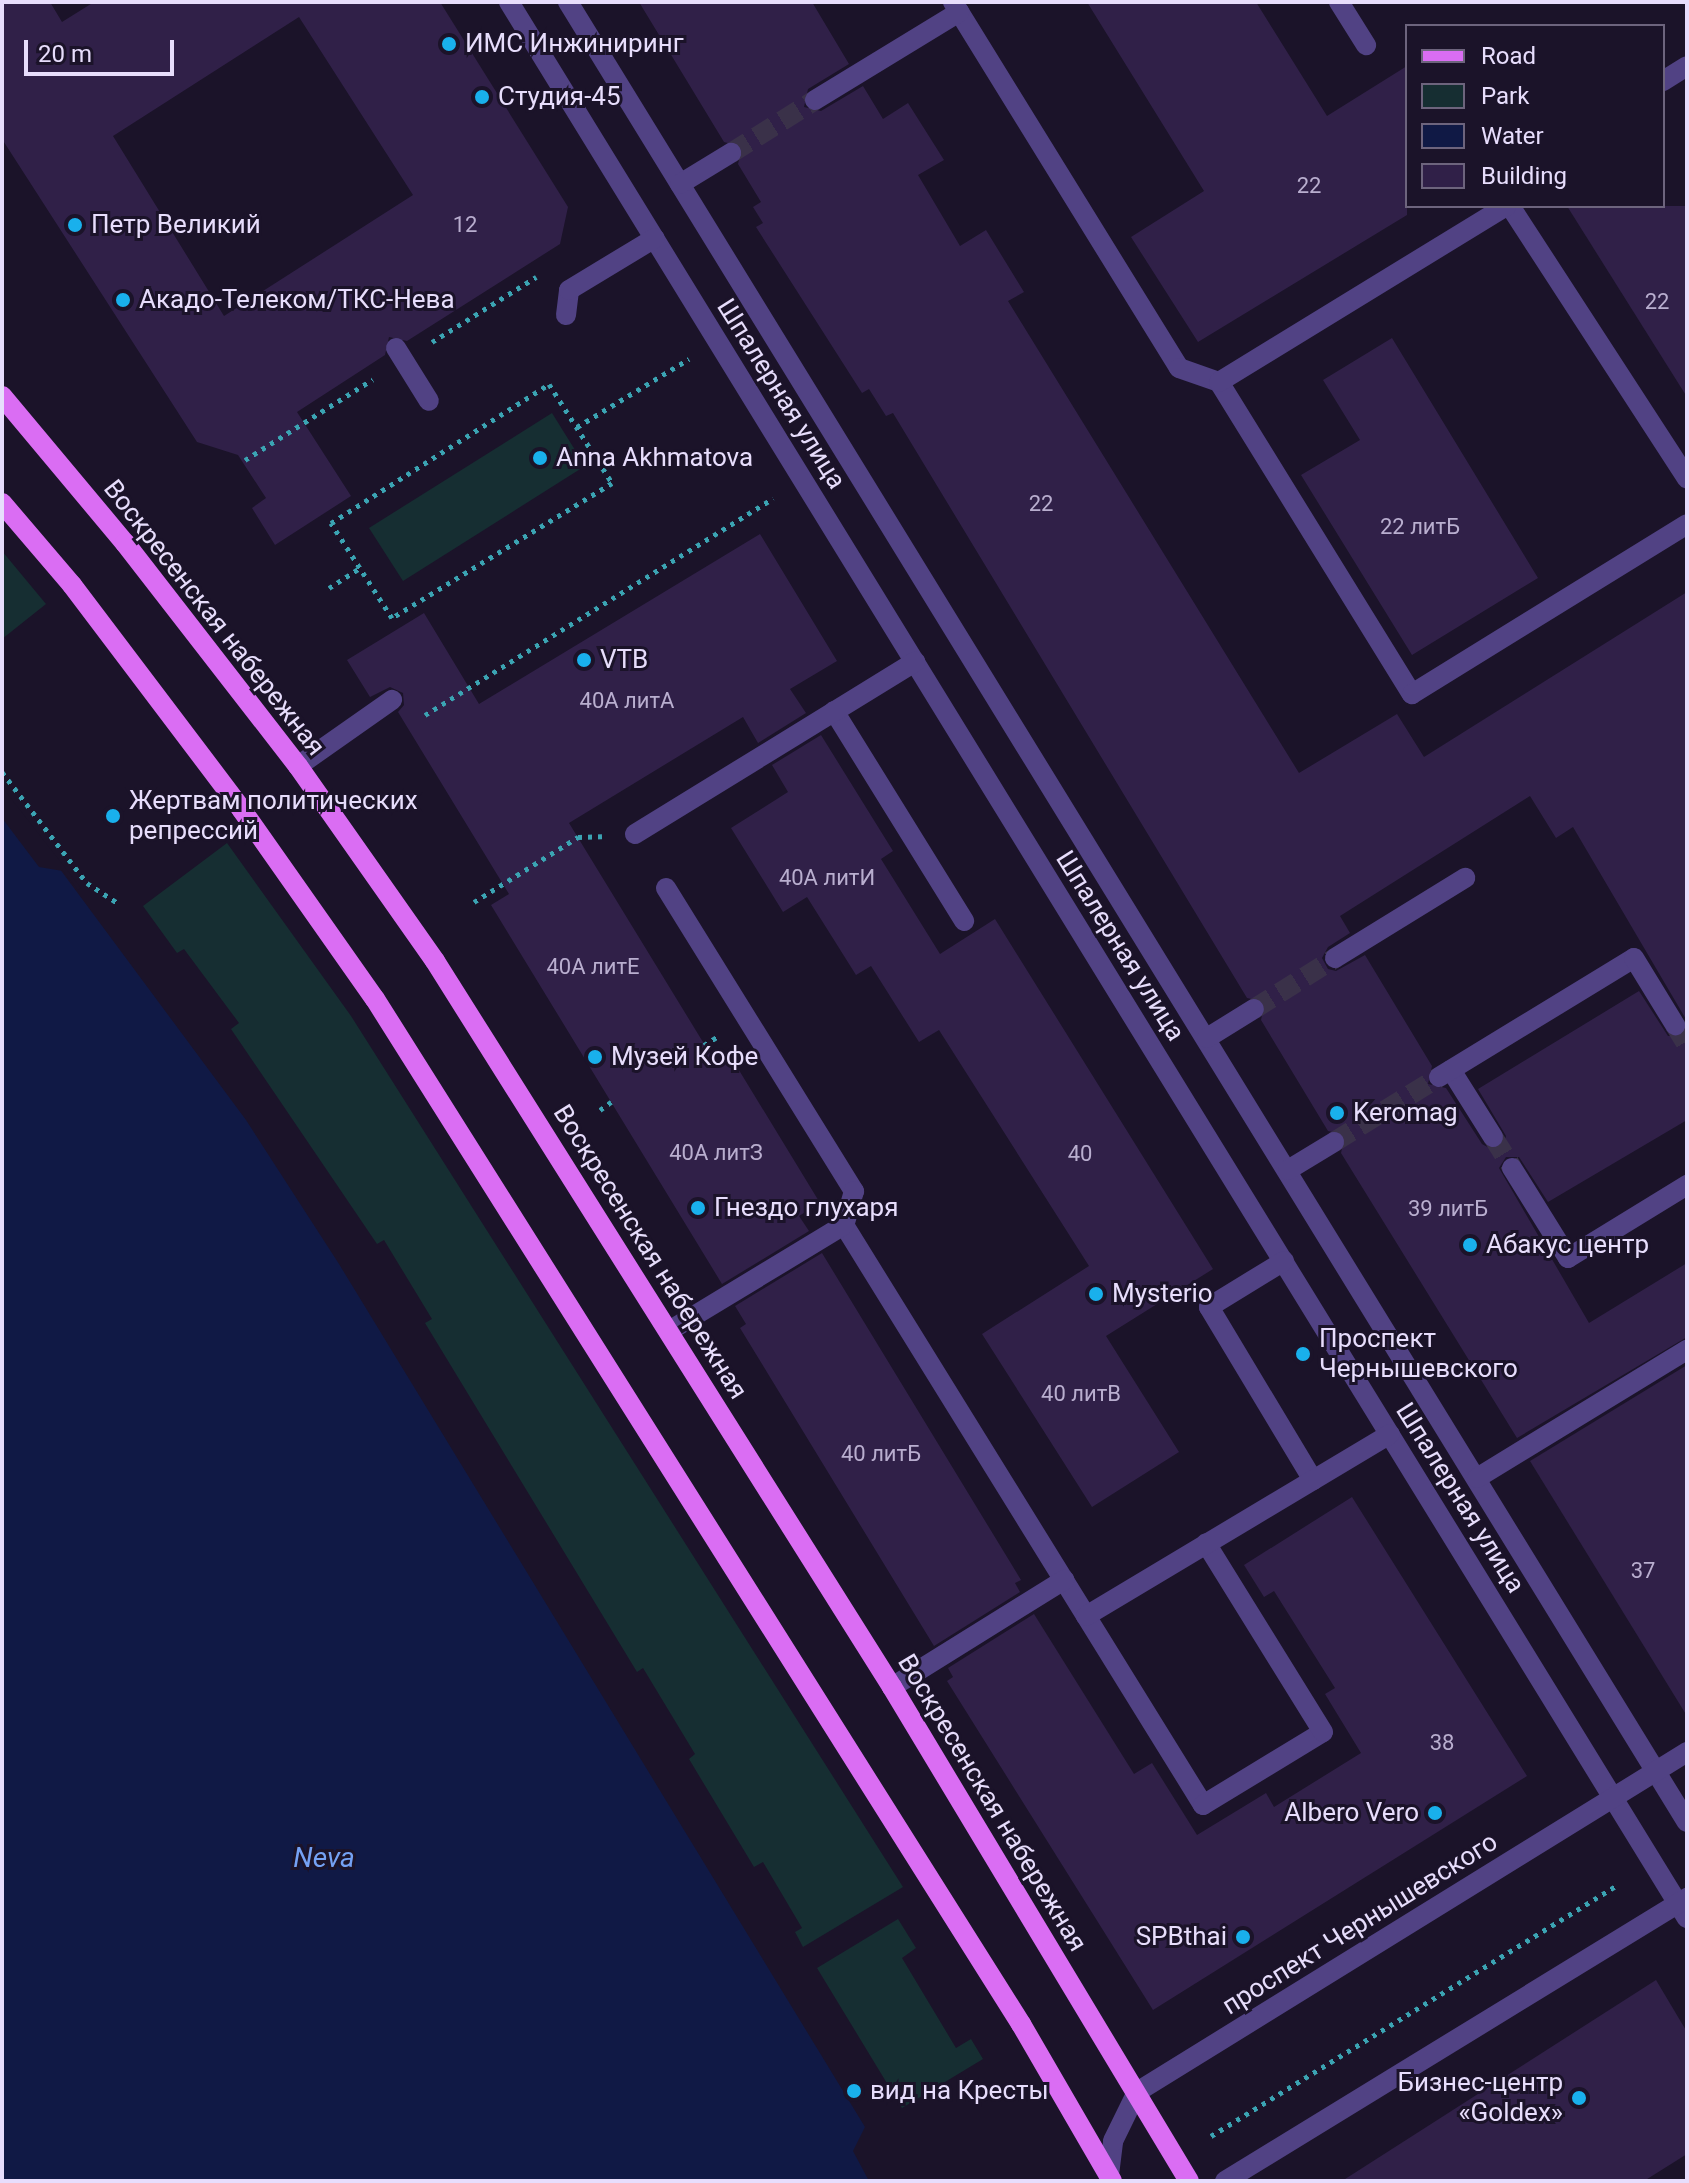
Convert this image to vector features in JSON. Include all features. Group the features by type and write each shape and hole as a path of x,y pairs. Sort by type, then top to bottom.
{"main road":[{"name":"Воскресенская набережная","path":"2,396 125,543 298,766 435,961 892,1687 1189,2181"},
{"path":"2,503 72,585 242,810 375,999 1021,2024 1110,2178"}],"street":[{"name":"Шпалерная улица","path":"509,2 1684,1907"},
{"name":"Шпалерная улица","path":"568,2 1687,1822"},
{"path":"1339,2 1366,45"},
{"path":"815,100 956,7 1179,368 1219,382 1412,694 1687,524"},
{"path":"1665,80 1687,66"},
{"path":"680,184 731,153"},
{"path":"1219,382 1505,208"},
{"path":"1509,208 1687,479"},
{"path":"566,315 569,290 655,238"},
{"path":"396,348 429,401"},
{"path":"635,834 915,662"},
{"path":"298,766 392,700"},
{"path":"834,711 964,921"},
{"path":"1335,958 1465,878"},
{"path":"666,888 854,1191 844,1225 669,1331"},
{"path":"1493,1137 1445,1073 1634,958 1675,1025"},
{"path":"1207,1038 1254,1009"},
{"path":"1288,1170 1334,1142"},
{"path":"1512,1168 1568,1258 1687,1185"},
{"path":"844,1225 1203,1805 1323,1732 1206,1543"},
{"path":"1284,1261 1209,1307 1313,1480"},
{"path":"1477,1478 1687,1350"},
{"path":"1086,1616 1390,1434"},
{"path":"892,1687 1064,1580"},
{"name":"проспект Чернышевского","path":"1137,2092 1687,1752"},
{"path":"1225,2181 1684,1907"},
{"path":"1110,2178 1113,2141 1137,2092"}],"path":[{"path":"577,427 690,358"},
{"path":"549,384 612,483 392,618 360,568 331,523 549,384"},
{"path":"245,460 261,450"},
{"path":"423,716 774,497"},
{"path":"329,588 360,568"},
{"path":"2,772 87,883 116,902"},
{"path":"474,902 578,837 635,834"},
{"path":"600,1110 611,1102"},
{"path":"1211,2136 1615,1886"}],"green space":[{"path":"552,413 585,466 403,581 369,528"},
{"path":"2,551 46,604 2,639"},
{"path":"227,843 351,1016 903,1887 803,1947 795,1932 802,1928 763,1862 754,1867 689,1759 695,1754 643,1668 637,1672 425,1323 432,1319 384,1240 377,1244 231,1029 239,1023 184,949 177,953 143,906"},
{"path":"898,1919 916,1948 902,1958 956,2048 971,2039 983,2059 902,2108 817,1968"}],"water":[{"name":"Neva","path":"2,791 246,1120 339,1264 865,2127 853,2151 869,2181 2,2181"}],"pier":[{"path":"2,787 81,888 78,890 63,871 39,867 2,818"}],"building":[{"path":"2,2 50,2 62,22 94,2 440,2 568,207 560,244 407,341 389,337 385,355 297,412 351,496 275,545 252,508 266,498 238,455 197,442 2,139","holes":["299,17 413,195 224,316 113,136"]},
{"path":"639,2 812,2 849,64 808,89 804,107 821,111 863,86 883,119 908,103 944,160 918,175 960,246 986,230 1024,292 1008,301 1299,773 1397,714 1424,757 1687,592 1687,1021 1573,827 1556,838 1530,796 1340,916 1350,933 1328,947 1322,958 1328,969 1336,971 1365,955 1432,1066 1428,1084 1446,1088 1482,1144 1493,1150 1504,1144 1506,1136 1478,1089 1639,991 1668,1036 1681,1036 1687,1029 1687,1120 1548,1202 1519,1157 1506,1157 1499,1168 1589,1323 1687,1263 1687,1337 1517,1438 1341,1153 1345,1135 1328,1131 1261,1020 1265,1002 1247,998 893,413 886,416 869,389 862,393 756,227 763,223 753,207 761,202 738,164 742,147 724,142"},
{"path":"1087,2 1256,2 1327,116 1405,67 1407,215 1198,342 1131,237 1204,191"},
{"path":"1687,206 1687,397 1568,208"},
{"path":"1392,338 1538,578 1412,655 1301,475 1360,440 1323,380"},
{"path":"760,534 837,661 790,689 806,713 758,743 743,717 569,823 717,1065 731,1057 820,1203 799,1216 809,1231 722,1284 491,905 509,894 398,712 404,705 403,693 390,687 370,697 347,660 424,613 479,704"},
{"path":"821,735 893,851 881,859 940,954 995,919 1213,1269 1106,1336 1179,1452 1092,1507 982,1334 1089,1266 939,1030 919,1042 871,966 856,975 807,897 783,912 731,828 788,792 772,765"},
{"path":"822,1253 1021,1580 1015,1583 1020,1592 934,1646 740,1328 746,1324 735,1306"},
{"path":"1687,1365 1687,1716 1530,1461"},
{"path":"1352,1497 1527,1776 1153,2010 947,1681 953,1677 948,1668 1034,1614 1134,1774 1152,1763 1197,1835 1266,1793 1274,1807 1361,1753 1325,1694 1335,1688 1274,1591 1264,1597 1244,1565"},
{"name":"Бизнес-центр «Goldex»","path":"1656,1980 1687,2032 1687,2154 1644,2181 1342,2181"}],"tunnel":[{"path":"731,153 815,100"},
{"path":"1254,1009 1335,958"},
{"path":"1675,1025 1687,1045"},
{"path":"1334,1142 1439,1077"},
{"path":"1493,1137 1512,1168"}],"place":[{"name":"ИМС Инжиниринг","path":"449,44"},
{"name":"Студия-45","path":"482,97"},
{"name":"Петр Великий","path":"75,225"},
{"name":"Акадо-Телеком/ТКС-Нева","path":"123,300"},
{"name":"Anna Akhmatova","path":"540,458"},
{"name":"VTB","path":"584,660"},
{"name":"Жертвам политических репрессий","path":"113,816"},
{"name":"Музей Кофе","path":"595,1057"},
{"name":"Keromag","path":"1337,1113"},
{"name":"Гнездо глухаря","path":"698,1208"},
{"name":"Абакус центр","path":"1470,1245"},
{"name":"Mysterio","path":"1096,1294"},
{"name":"Проспект Чернышевского","path":"1303,1354"},
{"name":"Albero Vero","path":"1435,1813"},
{"name":"SPBthai","path":"1243,1937"},
{"name":"вид на Кресты","path":"854,2091"},
{"name":"Бизнес-центр «Goldex»","path":"1579,2098"}]}
